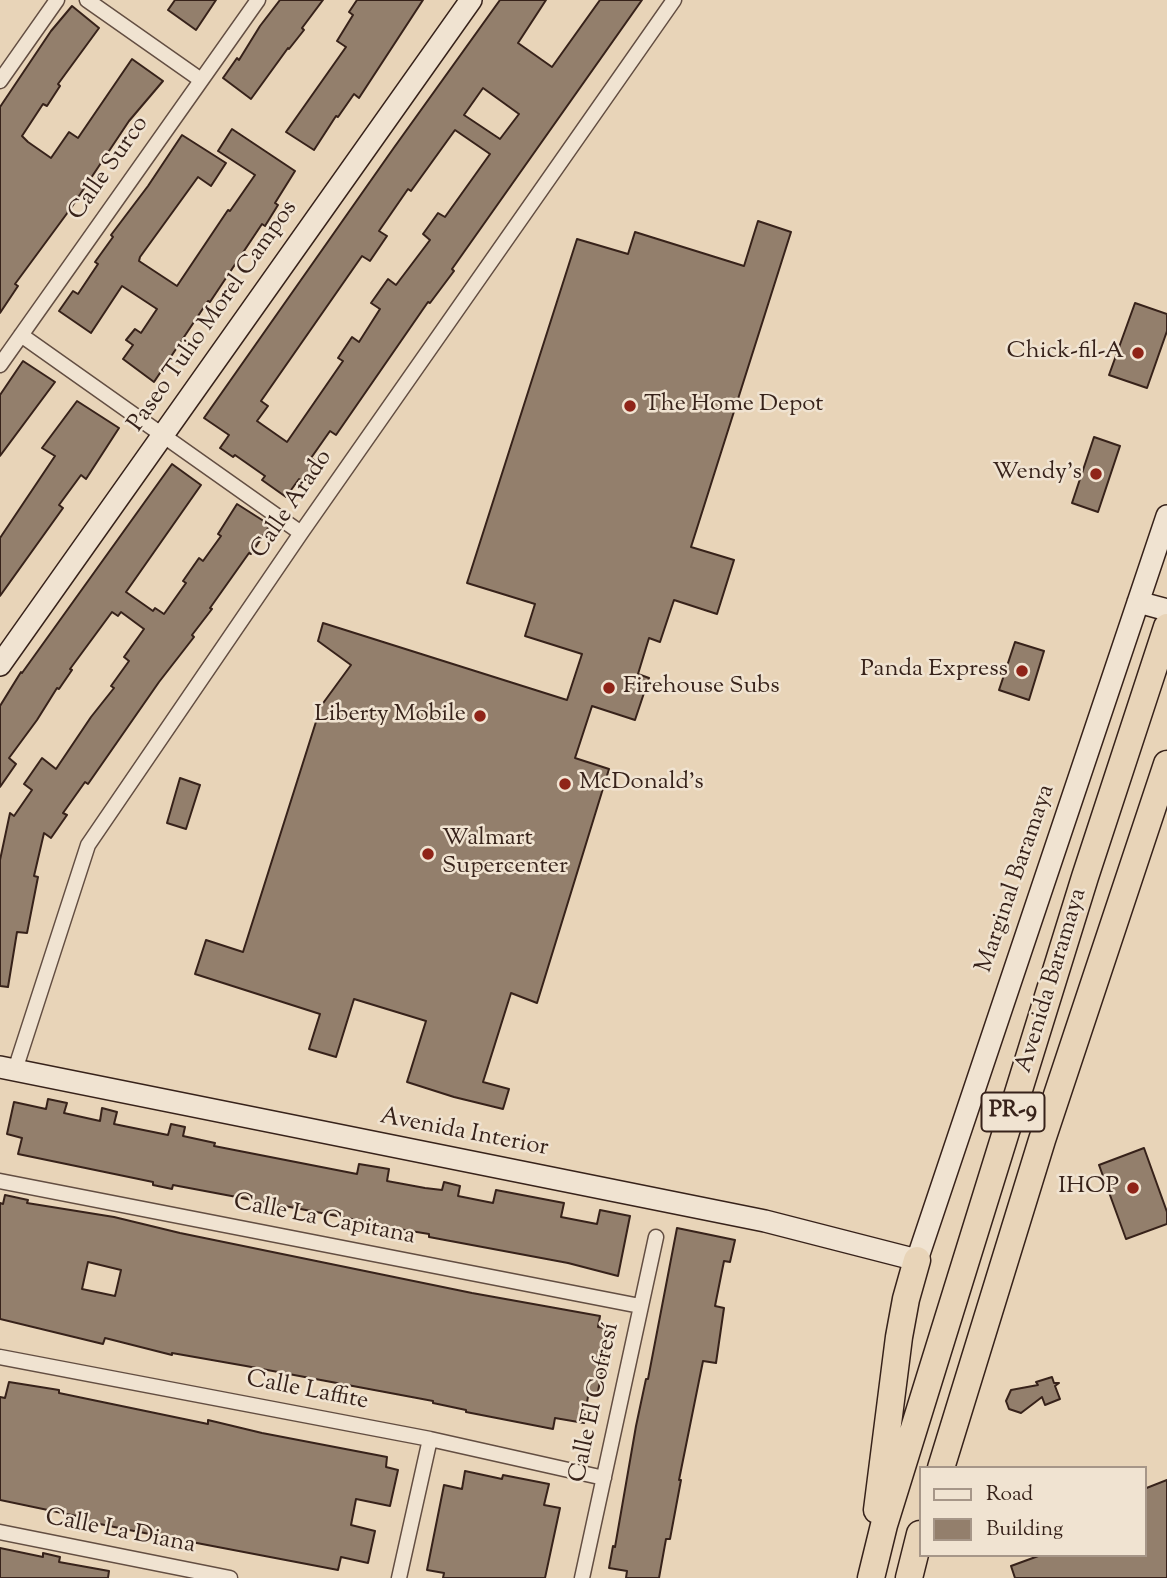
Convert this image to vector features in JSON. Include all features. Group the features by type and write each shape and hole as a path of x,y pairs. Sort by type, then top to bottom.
{"highway":[{"name":"Avenida Baramaya","path":"871,1577 884,1525 1085,877 1165,641"},
{"name":"Avenida Baramaya","path":"942,1466 1042,1140 1167,764"},
{"path":"871,1577 878,1499 900,1337 906,1299 917,1260"},
{"path":"909,1578 918,1542"}],"street":[{"path":"0,81 57,0"},
{"path":"87,0 201,80"},
{"name":"Calle Surco","path":"0,365 258,0"},
{"name":"Paseo Tulio Morel Campos","path":"0,665 471,0"},
{"name":"Calle Arado","path":"8,1068 88,845 301,533 674,0"},
{"path":"21,335 301,533"},
{"name":"Marginal Baramaya","path":"917,1260 1167,516"},
{"path":"1139,602 1167,610"},
{"path":"1126,638 1165,641"},
{"name":"Avenida Interior","path":"8,1068 765,1221 917,1260"},
{"name":"Calle La Capitana","path":"0,1181 640,1306"},
{"name":"Calle El Cofresí","path":"582,1578 656,1237"},
{"name":"Calle Laffite","path":"0,1357 430,1439 604,1478"},
{"path":"399,1578 430,1439"},
{"name":"Calle La Diana","path":"0,1532 230,1578"}],"building":[{"path":"175,0 216,0 196,30 168,10"},
{"path":"280,0 323,0 302,28 304,30 251,99 223,78 237,58 239,60"},
{"path":"357,0 423,0 359,98 354,94 314,150 286,132 346,47 337,41 353,15 349,12"},
{"path":"500,0 546,0 518,43 552,67 600,0 642,0 452,269 454,271 430,303 428,302 336,435 330,431 311,458 317,462 303,482 299,479 286,497 262,480 265,476 220,448 229,435 204,418","holes":["483,88 519,114 500,139 464,115","455,130 490,154 445,217 438,213 423,234 430,240 396,285 388,279 371,303 380,309 359,342 352,337 338,358 343,361 287,442 257,421 268,406 261,401 362,256 370,261 387,236 379,231"]},
{"path":"72,6 99,28 58,84 60,86 47,106 43,104 22,136 28,142 51,158 69,132 78,138 132,59 163,81 129,121 71,208 15,284 18,286 0,313 0,107 51,31"},
{"path":"232,129 295,171 275,203 278,205 265,226 262,224 154,382 123,359 133,345 126,340 135,329 141,333 157,309 122,286 91,333 59,311 73,291 78,294 98,264 95,262 113,237 111,235 182,135 226,163 211,186 198,177 140,257 139,261 177,286 255,175 218,151"},
{"path":"758,221 791,232 691,547 734,560 717,614 674,600 660,642 649,638 638,674 649,678 635,720 592,706 575,758 609,769 537,1003 511,993 483,1082 509,1089 503,1109 407,1082 426,1021 354,999 336,1057 309,1049 320,1014 195,974 206,940 243,952 321,706 351,665 318,641 323,623 567,700 582,654 525,636 535,604 467,583 577,239 628,254 635,232 744,266"},
{"name":"Chick-fil-A","path":"1135,303 1167,314 1167,331 1147,388 1109,375"},
{"path":"23,361 55,382 0,456 0,395"},
{"path":"77,401 119,428 86,479 81,475 59,505 63,508 0,596 0,538 55,456 42,448"},
{"name":"Wendy's","path":"1094,437 1120,446 1098,512 1072,503"},
{"path":"172,464 201,485 126,592 153,611 155,608 164,614 186,583 183,581 199,558 203,561 221,536 218,534 237,504 270,525 210,608 212,609 192,635 194,637 88,784 85,782 63,813 67,815 51,838 44,833 34,876 38,877 27,933 17,932 8,987 0,986 0,860 10,813 14,816 32,790 24,784 42,758 56,769 114,688 111,686 129,661 124,657 144,629 121,612 118,616 112,612 9,758 16,764 0,787 0,706 21,672"},
{"name":"Panda Express","path":"1015,642 1044,651 1029,700 999,690"},
{"path":"180,778 200,785 186,829 167,823"},
{"path":"48,1099 67,1103 64,1113 100,1121 102,1108 117,1112 114,1124 168,1135 171,1124 185,1127 183,1136 215,1143 214,1146 357,1174 359,1164 389,1169 387,1181 425,1188 442,1190 444,1182 460,1186 458,1196 493,1203 496,1190 564,1203 561,1217 597,1224 600,1210 630,1216 618,1276 568,1263 429,1237 429,1234 327,1214 173,1185 172,1189 153,1185 153,1182 18,1154 22,1138 7,1134 14,1102 46,1109"},
{"name":"IHOP","path":"1144,1148 1167,1212 1167,1224 1126,1239 1099,1165"},
{"path":"5,1195 28,1200 27,1203 114,1217 472,1293 600,1316 598,1327 610,1329 597,1397 588,1396 584,1423 555,1418 553,1429 466,1412 433,1401 172,1355 105,1338 103,1344 0,1319 0,1203 3,1204","holes":["88,1262 121,1270 115,1296 82,1289"]},
{"path":"677,1228 735,1240 730,1262 724,1261 715,1306 724,1308 716,1363 703,1361 670,1539 666,1539 659,1578 626,1578 627,1571 609,1568"},
{"path":"1052,1377 1054,1383 1059,1383 1055,1386 1060,1399 1045,1405 1042,1397 1021,1413 1009,1409 1006,1401 1011,1390 1038,1385 1036,1382"},
{"path":"9,1382 59,1390 59,1393 208,1424 208,1420 387,1457 386,1467 398,1470 390,1506 356,1499 351,1525 375,1531 368,1563 341,1557 338,1570 85,1521 86,1518 0,1500 0,1397 5,1398"},
{"path":"465,1471 502,1479 503,1475 549,1484 544,1505 560,1508 545,1578 443,1578 444,1573 427,1570 444,1485 462,1489"},
{"path":"1167,1480 1167,1578 1015,1578 1011,1566 1036,1557 1146,1557 1146,1488"},
{"path":"0,1548 43,1557 43,1553 60,1557 59,1562 109,1571 108,1578 0,1578"}],"place":[{"name":"Chick-fil-A","path":"1138,353"},
{"name":"The Home Depot","path":"630,406"},
{"name":"Wendy's","path":"1096,474"},
{"name":"Panda Express","path":"1022,671"},
{"name":"Firehouse Subs","path":"609,688"},
{"name":"Liberty Mobile","path":"480,716"},
{"name":"McDonald's","path":"565,784"},
{"name":"Walmart Supercenter","path":"428,854"},
{"name":"IHOP","path":"1133,1188"}]}
